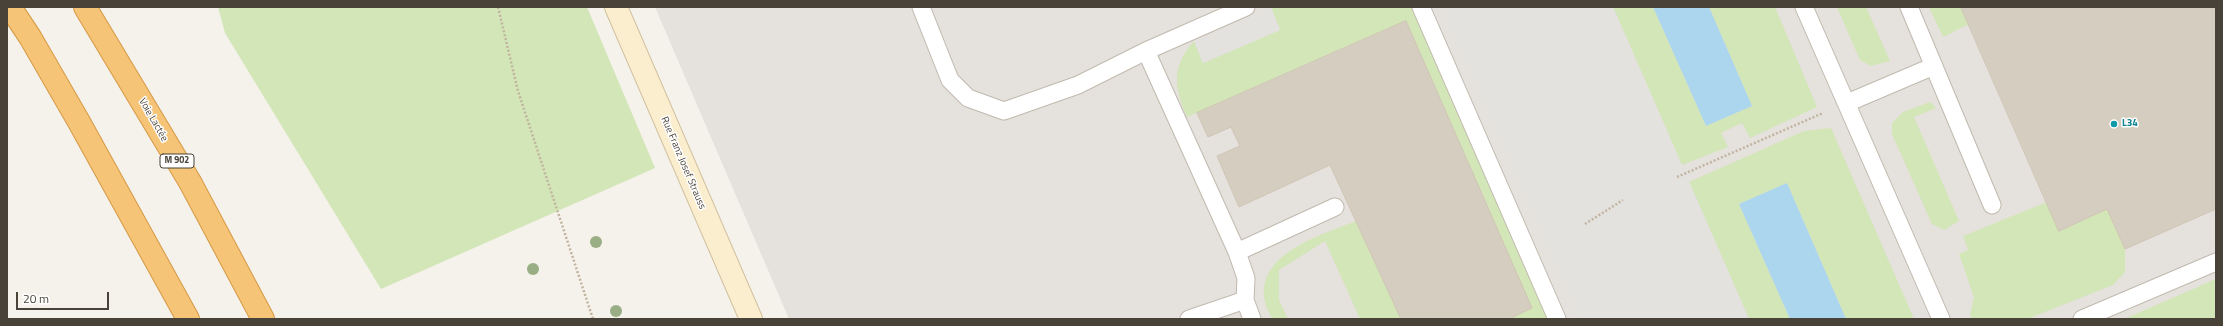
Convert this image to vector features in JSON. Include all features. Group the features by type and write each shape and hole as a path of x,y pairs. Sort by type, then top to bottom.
{"highway":[{"path":"10,7 30,37 79,122 188,319"},
{"name":"Voie Lactée","path":"85,7 190,182 263,319"}],"street":[{"name":"Rue Franz Josef Strauss","path":"616,7 751,319"}],"lane":[{"path":"921,7 950,80 968,98 1004,111 1078,85 1146,51 1246,7"},
{"path":"1421,7 1557,319"},
{"path":"1804,7 1941,319"},
{"path":"1909,7 1992,205"},
{"path":"1146,51 1237,252 1246,278 1245,300 1252,319"},
{"path":"1847,103 1934,66"},
{"path":"1237,252 1335,207"},
{"path":"2082,319 2216,262"},
{"path":"1189,319 1245,300"}],"path":[{"path":"498,7 518,91 593,319"},
{"path":"1677,176 1847,103"},
{"path":"1585,224 1623,200"}],"shaded area":[{"path":"655,7 2216,7 2216,319 789,319"},
{"path":"1271,7 1280,30 1203,63 1194,41"},
{"path":"1440,7 1613,7 1749,319 1579,319"}],"green space":[{"path":"218,7 587,7 655,168 381,289 225,33"},
{"path":"1271,7 1414,7 1550,319 1509,319 1532,308 1406,21 1187,117 1179,96 1177,78 1181,60 1187,50 1194,41 1203,63 1280,30"},
{"path":"1613,7 1653,7 1706,126 1752,106 1709,7 1775,7 1817,107 1750,138 1742,123 1721,133 1728,147 1682,165"},
{"path":"1837,7 1866,7 1890,61 1871,66 1860,60"},
{"path":"1929,7 1961,7 1969,24 1943,37"},
{"path":"1930,102 1936,108 1914,117 1959,221 1944,230 1932,224 1892,134 1892,123 1903,112"},
{"path":"1831,128 1914,319 1846,319 1787,183 1739,204 1790,319 1749,319 1689,182 1804,131"},
{"path":"2047,202 2107,209 2125,249 2125,272 2113,285 2027,319 1972,319 1970,315 1974,297 1959,254 1968,250 1963,236"},
{"path":"1356,221 1401,319 1360,319 1325,241 1279,270 1279,300 1288,319 1272,319 1265,302 1265,285 1270,271 1280,259 1294,248 1310,240"},
{"path":"2216,279 2216,319 2124,319"}],"water":[{"path":"1653,7 1709,7 1752,106 1706,126"},
{"path":"1787,183 1846,319 1790,319 1739,204"}],"building":[{"name":"L34","path":"1961,7 2216,7 2216,209 2125,249 2107,209 2059,231"},
{"path":"1406,21 1532,308 1509,319 1401,319 1330,165 1239,207 1217,156 1240,146 1231,127 1208,137 1197,113"}],"place":[{"name":"L34","path":"2114,124"}]}
